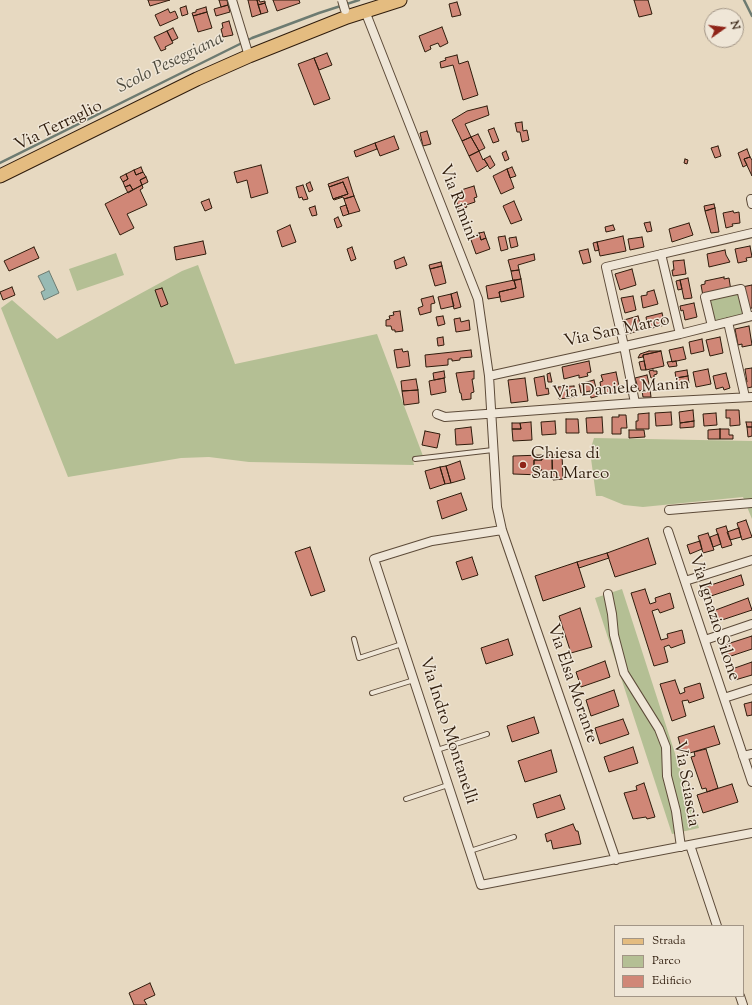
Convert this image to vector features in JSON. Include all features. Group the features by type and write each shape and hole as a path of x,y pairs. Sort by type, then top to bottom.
{"main road":[{"name":"Via Terraglio","path":"0,176 197,79 248,52 346,14 366,11 400,0"}],"street":[{"path":"232,0 248,52"},
{"path":"342,0 346,14"},
{"name":"Via Rimini","path":"366,11 478,299 489,376 499,518"},
{"path":"635,403 606,267 752,233"},
{"path":"661,254 680,334"},
{"path":"712,326 705,297 742,289 750,317"},
{"name":"Via San Marco","path":"489,376 750,317"},
{"path":"728,322 749,397"},
{"name":"Via Daniele Manin","path":"491,414 635,403 749,397"},
{"path":"437,414 445,417 491,414"},
{"path":"669,510 752,503"},
{"name":"Via Elsa Morante","path":"499,518 616,860"},
{"name":"Via Indro Montanelli","path":"502,530 432,541 374,559 481,885 616,860"},
{"name":"Via Ignazio Silone","path":"668,531 724,698 748,755 752,782"},
{"path":"685,581 752,560"},
{"name":"Via Sciascia","path":"608,594 614,635 624,673 659,729 666,747 668,776 676,811 681,847"},
{"path":"705,640 752,624"},
{"path":"724,698 752,689"},
{"path":"616,860 752,833"},
{"path":"690,845 717,925"}],"lane":[{"path":"415,459 494,450"},
{"path":"354,639 359,658 402,644"},
{"path":"372,693 414,680"},
{"path":"437,750 487,734"},
{"path":"406,800 448,784"},
{"path":"470,851 514,836"}],"green space":[{"path":"116,253 124,275 77,291 69,269"},
{"path":"198,265 235,364 377,334 423,456 412,457 414,465 249,462 209,457 181,458 68,477 1,308 12,300 57,339 182,271"},
{"path":"740,292 745,315 714,322 709,299"},
{"path":"594,438 752,441 752,519 743,497 643,507 624,505 602,496 596,496 590,451"},
{"path":"622,589 699,828 672,834 595,598"}],"water":[{"path":"49,271 59,293 44,300 41,292 45,290 38,276"}],"building":[{"path":"148,0 170,0 150,6"},
{"path":"219,0 227,0 228,5 221,7"},
{"path":"248,0 257,0 261,14 252,17"},
{"path":"257,0 260,2 265,1 265,3 258,5"},
{"path":"273,0 299,0 300,3 277,11"},
{"path":"634,0 648,0 652,14 639,17"},
{"path":"457,2 461,15 452,17 449,4"},
{"path":"265,3 268,12 261,14 258,5"},
{"path":"228,5 230,12 216,16 214,9"},
{"path":"186,6 188,14 182,16 180,8"},
{"path":"206,7 207,12 193,16 192,13 196,12 196,10"},
{"path":"168,9 170,13 175,11 178,18 160,26 155,15"},
{"path":"207,12 212,28 198,32 193,16"},
{"path":"229,21 233,35 223,37 221,29 223,28 222,23"},
{"path":"442,27 448,43 440,47 438,43 430,46 431,49 425,52 419,36"},
{"path":"173,28 178,38 172,41 167,31"},
{"path":"167,31 173,43 161,51 154,37"},
{"path":"327,53 332,65 319,70 314,58"},
{"path":"457,55 459,64 468,61 478,95 463,100 453,65 441,68 440,62 446,60 445,58"},
{"path":"314,58 330,99 314,105 298,64"},
{"path":"487,106 489,115 465,124 471,137 462,141 452,120 467,111"},
{"path":"522,122 523,131 527,130 529,140 522,142 520,132 517,132 515,123"},
{"path":"494,128 499,141 493,143 488,130"},
{"path":"427,131 431,144 423,146 420,133"},
{"path":"478,134 485,148 479,151 471,137"},
{"path":"394,136 399,149 380,156 375,143"},
{"path":"471,137 479,151 469,156 462,141"},
{"path":"375,143 377,149 356,157 354,151"},
{"path":"718,146 721,156 715,158 711,148"},
{"path":"747,149 750,157 744,159 747,165 743,167 738,153"},
{"path":"479,151 483,160 484,159 488,165 477,172 469,156"},
{"path":"506,151 509,159 505,161 502,153"},
{"path":"490,156 495,165 490,169 484,159"},
{"path":"750,157 752,160 752,176 744,159"},
{"path":"685,159 688,160 687,164 684,163"},
{"path":"261,165 268,193 251,198 247,180 237,183 234,172"},
{"path":"141,167 143,172 136,175 134,170"},
{"path":"512,167 516,176 510,178 507,169"},
{"path":"507,169 514,188 501,194 493,176"},
{"path":"134,170 136,175 143,172 146,177 140,180 142,185 133,190 130,185 125,187 123,182 128,179 126,174"},
{"path":"126,174 128,179 123,182 120,177"},
{"path":"146,177 148,182 142,185 140,180"},
{"path":"348,177 354,196 334,200 333,199 348,194 343,182 329,187 328,184"},
{"path":"310,182 313,190 309,192 306,184"},
{"path":"343,182 348,194 333,199 329,187"},
{"path":"130,185 133,190 128,193 125,187"},
{"path":"142,185 143,188 140,190 147,205 127,214 134,228 120,235 105,204"},
{"path":"303,185 308,199 303,200 302,197 299,198 296,187"},
{"path":"474,186 477,197 474,198 475,202 466,205 467,207 459,210 455,196 462,194 461,190"},
{"path":"354,196 360,211 349,214 344,199"},
{"path":"209,199 212,208 205,211 201,202"},
{"path":"514,201 522,220 511,224 503,206"},
{"path":"714,204 715,208 705,211 704,206"},
{"path":"346,205 349,214 343,216 340,207"},
{"path":"315,206 317,215 312,216 309,208"},
{"path":"715,208 719,232 711,233 705,211"},
{"path":"733,211 734,213 739,212 740,223 732,224 733,226 726,228 723,213"},
{"path":"338,217 342,226 337,228 334,219"},
{"path":"650,222 652,231 647,232 644,223"},
{"path":"689,223 693,235 672,242 669,229"},
{"path":"290,225 296,242 282,247 277,231"},
{"path":"613,225 615,230 606,232 605,227"},
{"path":"484,232 486,238 481,240 479,233"},
{"path":"479,233 481,240 486,238 490,249 476,254 470,237"},
{"path":"505,236 508,249 501,251 498,237"},
{"path":"623,236 626,251 600,256 597,242"},
{"path":"516,237 518,246 511,248 509,238"},
{"path":"642,237 644,247 630,250 628,239"},
{"path":"203,241 206,254 176,260 174,247"},
{"path":"597,242 599,250 595,251 593,243"},
{"path":"750,246 752,257 746,258 747,261 738,263 735,249"},
{"path":"34,247 39,258 9,271 4,261"},
{"path":"352,247 356,259 351,261 347,249"},
{"path":"588,249 591,262 583,264 579,251"},
{"path":"725,250 730,262 709,267 707,254"},
{"path":"534,254 535,260 518,265 519,270 511,271 508,260"},
{"path":"404,257 407,265 396,269 394,261"},
{"path":"684,260 686,274 673,276 673,261"},
{"path":"441,262 442,266 430,269 429,265"},
{"path":"442,266 446,283 435,286 430,269"},
{"path":"632,269 636,285 620,290 615,274"},
{"path":"519,270 521,279 513,281 511,271"},
{"path":"724,277 724,279 729,278 731,291 703,296 701,285 705,284 705,281"},
{"path":"688,278 692,298 684,299 680,280"},
{"path":"521,279 524,297 501,302 499,292 516,288 514,280"},
{"path":"514,280 516,288 499,292 500,297 488,299 486,286"},
{"path":"680,280 682,289 678,290 676,281"},
{"path":"752,285 752,308 747,309 742,287"},
{"path":"12,287 15,295 3,300 0,292"},
{"path":"162,288 168,304 161,307 155,290"},
{"path":"654,290 658,304 643,308 641,296 647,295 647,292"},
{"path":"457,292 461,307 454,309 451,294"},
{"path":"451,294 454,306 441,309 438,297"},
{"path":"433,296 435,303 431,304 431,312 420,315 418,308 423,306 421,299"},
{"path":"633,296 636,310 625,313 621,298"},
{"path":"694,303 697,317 685,320 683,310 681,311 680,306"},
{"path":"400,311 403,331 395,332 395,330 392,330 391,326 386,326 386,320 390,319 389,316 394,315 393,312"},
{"path":"662,313 665,325 648,329 646,317"},
{"path":"443,316 445,324 438,326 436,317"},
{"path":"638,316 642,330 627,334 624,320"},
{"path":"460,318 461,322 469,320 470,330 456,332 454,319"},
{"path":"749,326 752,345 742,347 742,344 738,345 735,329"},
{"path":"443,337 444,345 438,346 437,338"},
{"path":"720,337 723,353 710,356 706,340"},
{"path":"702,339 704,351 691,354 689,342"},
{"path":"683,347 686,359 672,362 669,350"},
{"path":"402,349 403,352 408,351 410,366 397,368 394,350"},
{"path":"471,350 472,357 460,358 460,360 452,361 452,359 448,359 448,365 426,367 425,355"},
{"path":"649,351 661,351 643,355 643,357 638,358 640,354"},
{"path":"661,351 664,366 646,370 643,355"},
{"path":"589,361 591,372 587,373 588,376 579,378 579,375 564,379 562,367"},
{"path":"644,361 646,370 641,370 639,362"},
{"path":"676,361 677,366 669,367 667,362"},
{"path":"752,368 752,387 747,388 745,382 747,382 745,369"},
{"path":"708,369 711,384 696,387 693,372"},
{"path":"687,370 688,376 676,378 675,372"},
{"path":"444,371 445,378 434,380 433,373"},
{"path":"474,371 474,379 472,379 474,392 471,393 471,399 462,400 456,373"},
{"path":"649,371 657,371 657,374 654,375 654,378 651,378"},
{"path":"616,372 620,391 602,395 600,382 603,381 601,375"},
{"path":"550,373 552,382 548,382 547,374"},
{"path":"726,373 730,388 724,390 723,387 716,389 713,376"},
{"path":"647,375 650,388 639,391 635,378"},
{"path":"544,376 546,389 548,388 549,394 537,396 534,378"},
{"path":"688,376 689,383 678,385 676,378"},
{"path":"444,378 446,392 431,395 429,381"},
{"path":"525,378 528,401 511,403 508,380"},
{"path":"416,379 418,390 402,391 401,381"},
{"path":"594,380 598,396 591,398 590,391 581,393 579,384"},
{"path":"574,386 575,397 559,399 558,387"},
{"path":"650,389 651,397 643,397 642,391"},
{"path":"418,390 419,403 404,405 402,391"},
{"path":"693,410 694,421 680,423 679,412"},
{"path":"726,410 739,410 740,425 730,426 730,418 726,418"},
{"path":"671,412 672,425 656,426 655,413"},
{"path":"649,413 649,429 636,429 638,414"},
{"path":"716,413 717,425 704,426 703,414"},
{"path":"619,415 626,415 627,428 621,428 621,434 612,434 612,417 619,417"},
{"path":"602,417 603,433 587,433 586,418"},
{"path":"566,419 578,419 579,433 566,433"},
{"path":"555,421 556,434 542,435 541,422"},
{"path":"694,421 694,427 680,428 680,423"},
{"path":"531,422 532,440 513,441 512,429 521,429 520,423"},
{"path":"746,422 752,422 752,427 747,427"},
{"path":"512,423 520,423 521,429 512,429"},
{"path":"471,427 473,444 456,445 455,429"},
{"path":"747,427 752,427 752,436 748,437"},
{"path":"720,429 720,439 708,439 708,430"},
{"path":"720,429 729,429 729,435 733,435 733,439 720,439"},
{"path":"629,430 644,430 645,437 629,438"},
{"path":"425,431 440,434 437,448 422,445"},
{"path":"562,454 563,479 553,480 552,455"},
{"name":"Chiesa di San Marco","path":"542,455 542,460 534,460 534,469 542,470 542,475 513,474 513,456"},
{"path":"542,455 552,455 552,475 542,475 542,470 534,469 534,460 542,460"},
{"path":"460,461 465,479 451,483 446,466"},
{"path":"446,466 451,483 445,484 440,467"},
{"path":"440,467 445,484 430,489 425,471"},
{"path":"461,493 467,510 442,519 437,501"},
{"path":"746,520 752,537 742,540 737,523"},
{"path":"726,526 732,545 722,548 716,529"},
{"path":"739,528 741,537 730,540 727,532"},
{"path":"708,533 714,550 703,553 698,536"},
{"path":"718,534 721,544 713,547 710,537"},
{"path":"648,538 656,564 615,577 607,553"},
{"path":"700,541 702,549 690,554 687,545"},
{"path":"310,547 325,591 311,596 295,552"},
{"path":"607,553 609,558 579,568 577,562"},
{"path":"472,557 478,575 462,580 456,562"},
{"path":"577,562 585,587 543,601 535,576"},
{"path":"741,575 744,585 708,597 705,587"},
{"path":"645,589 650,604 656,602 655,598 670,593 674,608 660,613 658,609 652,611 661,640 668,638 667,634 682,630 685,643 671,648 669,645 664,647 668,662 654,666 631,593"},
{"path":"748,598 752,610 716,622 713,611"},
{"path":"580,608 592,647 571,653 559,616"},
{"path":"752,636 752,649 728,657 724,645"},
{"path":"508,639 513,655 486,664 481,648"},
{"path":"605,661 610,677 581,687 576,672"},
{"path":"752,662 752,675 735,680 732,669"},
{"path":"675,680 680,694 685,692 684,688 700,683 704,698 689,703 688,700 682,701 686,716 672,721 660,684"},
{"path":"614,690 619,706 591,716 586,700"},
{"path":"752,702 752,715 747,716 744,704"},
{"path":"534,717 539,733 512,742 507,726"},
{"path":"623,719 629,734 600,744 595,728"},
{"path":"714,726 720,744 683,755 678,737"},
{"path":"633,747 638,763 609,772 604,757"},
{"path":"706,749 718,788 707,792 706,788 702,789 691,757 695,756 694,752"},
{"path":"551,750 557,772 525,782 518,761"},
{"path":"644,783 655,817 647,819 646,817 633,819 624,793 637,790 636,786"},
{"path":"732,784 738,802 703,813 697,795"},
{"path":"560,795 565,809 537,818 533,804"},
{"path":"573,824 576,831 578,831 581,844 553,849 551,840 547,842 545,834"},
{"path":"150,983 155,995 144,1000 147,1005 134,1005 129,993"}],"waterway":[{"name":"Scolo Peseggiana","path":"0,163 252,38 359,0"},
{"path":"744,0 752,16"}],"place":[{"name":"Chiesa di San Marco","path":"523,465"}]}
